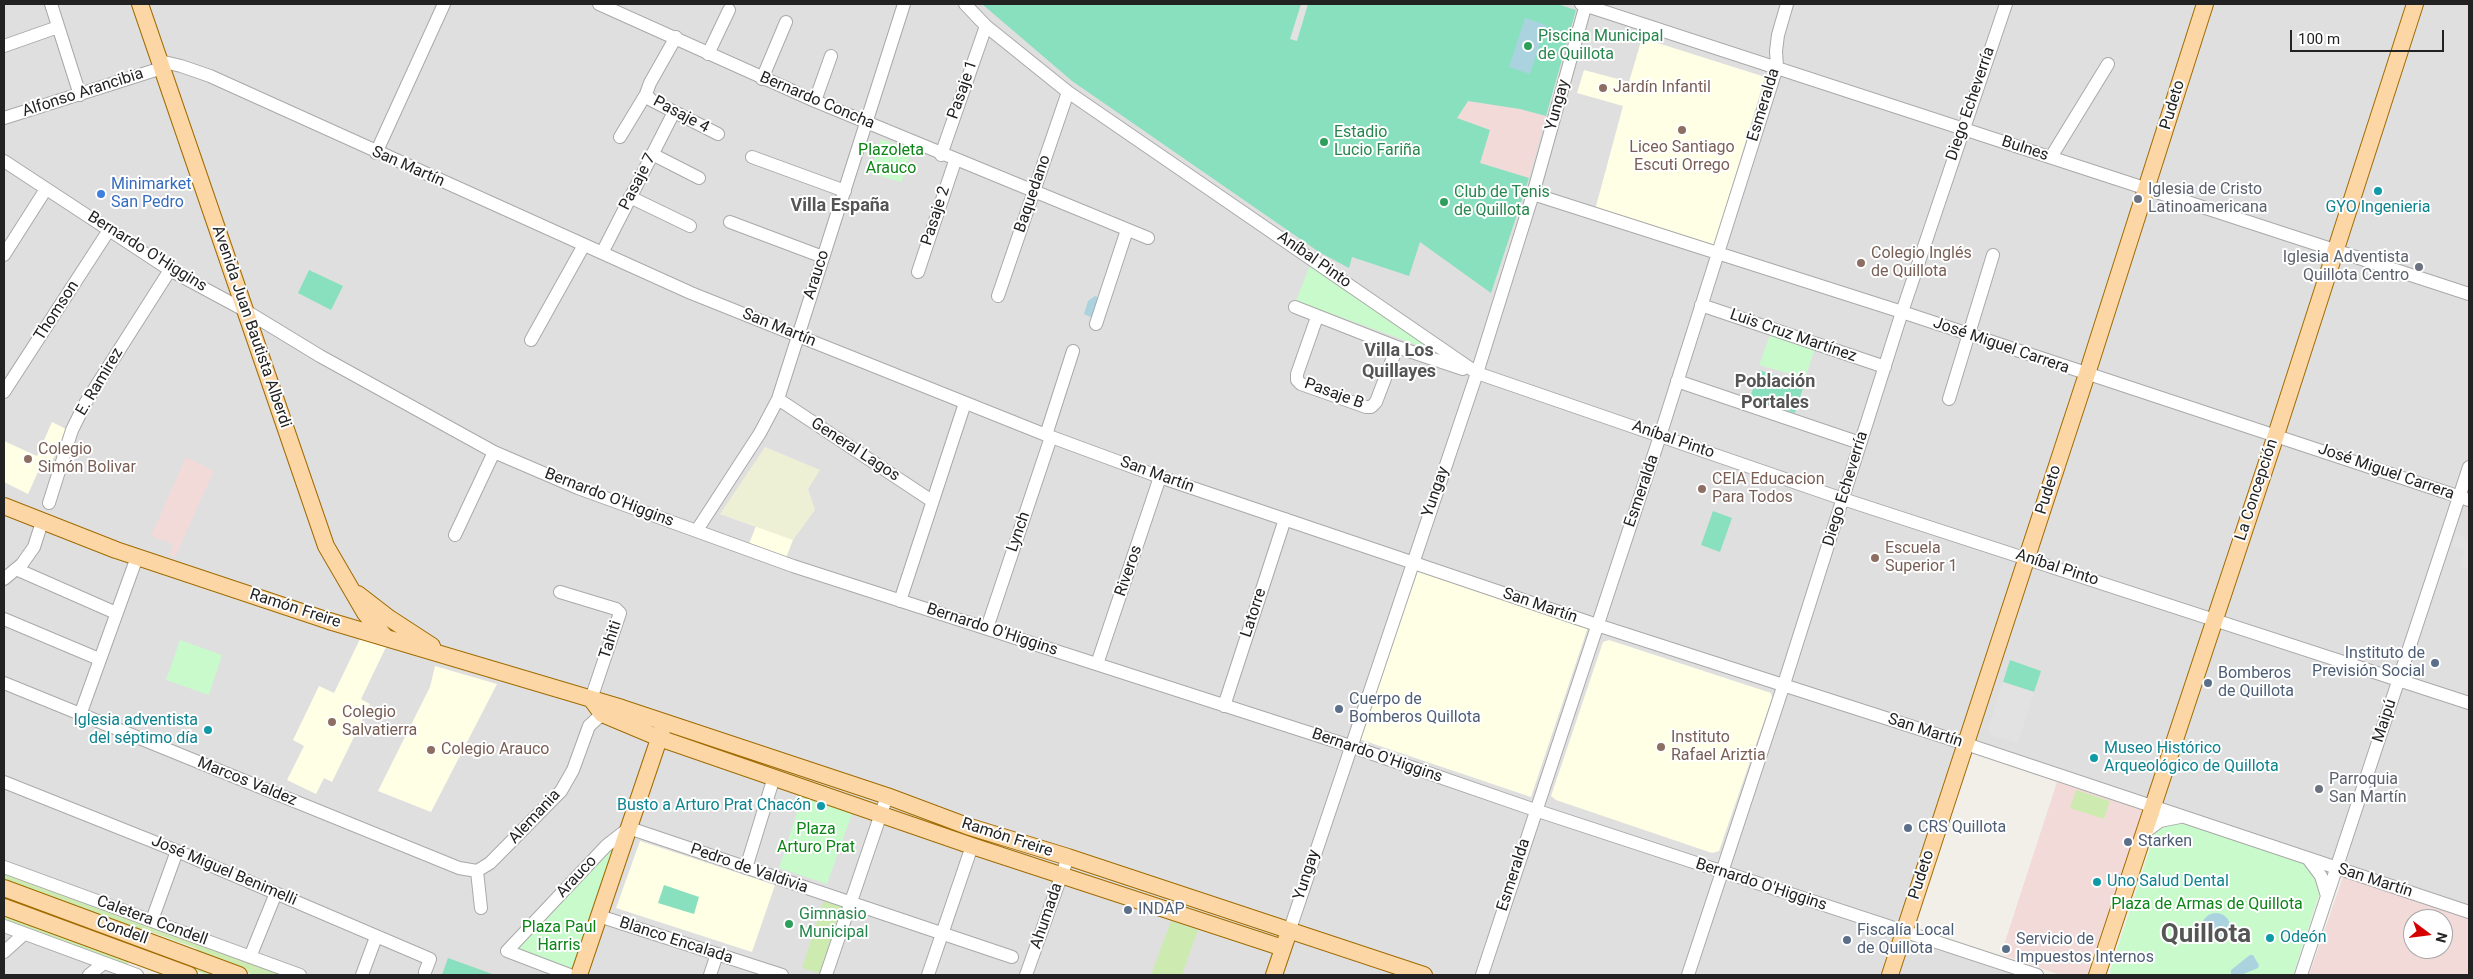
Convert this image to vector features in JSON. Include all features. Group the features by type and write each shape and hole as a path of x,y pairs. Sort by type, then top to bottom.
{"main road":[{"name":"Avenida Juan Bautista Alberdi","path":"140,4 326,546 365,613 386,638"},
{"name":"Pudeto","path":"1890,975 2147,190 2205,4"},
{"name":"La Concepción","path":"2099,973 2415,4"},
{"name":"Ramón Freire","path":"4,506 137,557 354,628 622,708 662,730 774,777 972,846 1283,948"},
{"path":"348,585 410,632 459,659"},
{"path":"354,628 365,613"},
{"path":"591,699 602,714 622,708"},
{"name":"Ramón Freire","path":"602,714 887,796 967,826 1068,857 1289,932 1424,975"},
{"name":"Arauco","path":"579,975 662,730"},
{"name":"Condell","path":"4,888 239,975"},
{"name":"Condell","path":"4,907 189,975"},
{"name":"Yungay","path":"1274,975 1289,932"}],"street":[{"path":"51,4 80,95"},
{"path":"376,153 444,4"},
{"name":"Bernardo Concha","path":"599,4 762,78 955,161 1148,238"},
{"name":"Arauco","path":"696,530 760,433 778,399 904,4"},
{"name":"Aníbal Pinto","path":"966,4 986,26 1068,92 1477,373 1843,498 2469,703"},
{"name":"Bulnes","path":"1584,4 2469,294"},
{"name":"Yungay","path":"1289,932 1477,373 1533,194 1584,4"},
{"name":"Esmeralda","path":"1482,975 1660,436 1777,67 1778,35 1787,4"},
{"name":"Diego Echeverría","path":"1688,975 1784,684 1962,128 2006,4"},
{"path":"708,54 729,10"},
{"path":"762,78 786,22"},
{"name":"Pasaje 1","path":"941,155 986,26"},
{"path":"4,46 58,27"},
{"path":"620,137 676,38"},
{"path":"815,101 831,56"},
{"name":"Alfonso Arancibia","path":"4,118 80,95 161,64"},
{"name":"San Martín","path":"161,64 196,70 376,153 690,293 1049,436 1160,477 1597,625 1784,684 2152,806 2308,860 2469,912"},
{"path":"2052,157 2108,64"},
{"name":"Baquedano","path":"998,296 1068,92"},
{"name":"Pasaje 4","path":"646,94 651,100 718,134"},
{"name":"Pasaje 7","path":"602,253 674,112"},
{"path":"652,154 699,178"},
{"path":"752,157 845,190"},
{"name":"Bernardo O'Higgins","path":"4,160 170,270 246,311 320,356 494,452 578,488 793,566 1350,746 1535,810 2037,975"},
{"name":"Pasaje 2","path":"918,272 955,161"},
{"path":"4,256 46,188"},
{"name":"José Miguel Carrera","path":"1533,194 2276,434 2464,498"},
{"path":"630,197 690,226"},
{"path":"730,222 823,258"},
{"name":"Thomson","path":"4,392 109,230"},
{"path":"1096,324 1127,230"},
{"path":"531,340 584,245"},
{"path":"1949,399 1994,255"},
{"name":"E. Ramirez","path":"49,503 72,430 86,402 170,270"},
{"name":"Luis Cruz Martínez","path":"1701,305 1885,367"},
{"path":"1294,307 1397,347 1477,373"},
{"name":"Pasaje B","path":"1317,316 1297,374 1297,380 1301,384 1366,407 1371,407 1376,402 1397,347"},
{"name":"Lynch","path":"987,628 1049,436 1073,351"},
{"path":"1677,381 1860,443"},
{"name":"General Lagos","path":"778,399 932,501"},
{"path":"900,601 965,403"},
{"path":"455,535 494,452"},
{"name":"Maipú","path":"2301,975 2399,679 2464,498 2469,467"},
{"name":"Riveros","path":"1097,664 1160,477"},
{"name":"Latorre","path":"1224,706 1285,519"},
{"path":"4,579 16,569 34,547 42,522"},
{"path":"80,715 137,557"},
{"path":"16,569 116,613"},
{"name":"Tahiti","path":"560,592 616,609 620,613 591,699"},
{"path":"4,619 99,659"},
{"name":"Marcos Valdez","path":"4,683 459,868 477,871"},
{"name":"Alemania","path":"477,871 490,863 560,791 573,770 589,726 602,714"},
{"path":"746,868 774,777"},
{"name":"José Miguel Benimelli","path":"4,782 177,851 430,959 425,972"},
{"path":"826,975 887,796"},
{"path":"2143,834 2160,821 2182,817"},
{"name":"Arauco","path":"570,975 507,952 606,846 629,828"},
{"name":"Pedro de Valdivia","path":"629,828 1012,957"},
{"path":"928,975 972,846"},
{"path":"152,920 177,851"},
{"name":"Ahumada","path":"1026,975 1068,857"},
{"name":"San Martín","path":"2308,860 2321,876 2327,896"},
{"name":"Caletera Condell","path":"4,867 300,975"},
{"path":"477,871 481,908"},
{"path":"250,957 276,893"},
{"name":"Blanco Encalada","path":"599,916 782,975"},
{"path":"4,926 137,975"},
{"path":"4,952 24,934"},
{"path":"362,975 376,936"},
{"path":"710,975 718,954"},
{"path":"89,975 104,964"}],"shaded area":[{"path":"4,4 2469,4 2469,905 1963,736 1897,932 2026,975 311,975 4,863","holes":["819,470 808,489 793,540 720,514"]},
{"path":"1301,4 1308,4 1297,41 1290,39"},
{"name":"Liceo Santiago Escuti Orrego","path":"1642,38 1765,77 1713,250 1595,210 1623,106 1577,93 1584,70 1629,82"},
{"path":"1468,101 1520,109 1546,116 1529,178 1480,163 1482,155 1457,119"},
{"name":"Colegio Simón Bolivar","path":"52,422 66,429 50,466 42,463 28,494 4,482 4,441 37,456"},
{"path":"765,447 820,470 808,489 815,510 793,540 720,514"},
{"path":"186,457 214,471 175,557 169,555 173,544 151,536"},
{"path":"756,526 793,540 786,558 749,544"},
{"path":"2456,534 2469,539 2469,570 2460,567 2465,550 2452,546"},
{"path":"1419,568 1588,627 1531,797 1359,739"},
{"name":"Colegio Salvatierra","path":"361,637 387,645 361,699 370,704 332,782 324,778 316,794 287,780 304,746 293,740 319,686 334,693"},
{"name":"Instituto Rafael Ariztia","path":"1609,640 1771,693 1772,698 1719,851 1712,853 1556,800 1551,796 1603,642"},
{"name":"Colegio Arauco","path":"435,666 497,684 431,812 378,791 430,687"},
{"path":"2003,682 2034,692 2018,743 1990,735 1988,729"},
{"path":"2057,782 2143,810 2087,975 2060,975 2001,954"},
{"path":"640,841 775,885 752,952 616,908"},
{"path":"2343,877 2439,909 2403,909 2403,959 2453,959 2453,914 2469,919 2469,975 2309,975"},
{"path":"4,931 122,975 4,975"}],"green space":[{"name":"Estadio Lucio Fariña","path":"982,4 1557,4 1576,10 1546,116 1520,109 1468,101 1457,118 1490,130 1480,163 1529,178 1491,293 1420,242 1409,276 1352,257 1349,268 1319,252 1072,81"},
{"name":"Plazoleta Arauco","path":"881,139 912,151 901,182 870,173"},
{"path":"1310,265 1437,352 1296,301"},
{"path":"309,270 343,286 331,310 298,293"},
{"path":"1770,335 1815,349 1805,378 1759,365"},
{"path":"1759,370 1804,385 1795,413 1750,398"},
{"path":"1713,511 1732,518 1720,552 1701,545"},
{"path":"180,640 222,655 209,695 166,680"},
{"path":"2010,660 2041,671 2034,692 2003,682"},
{"path":"2076,790 2110,801 2104,819 2070,808"},
{"name":"Plaza Arturo Prat","path":"803,794 853,811 827,884 779,868"},
{"name":"Plaza de Armas de Quillota","path":"2174,820 2309,864 2321,889 2293,975 2111,975 2110,971 2156,830"},
{"name":"Plaza Paul Harris","path":"608,844 616,846 575,966 568,969 523,953 519,948"},
{"path":"4,873 287,975 254,975 216,961 193,947 151,932 120,925 4,883"},
{"path":"664,885 699,897 694,914 658,903"},
{"path":"4,894 227,975 207,975 4,901"},
{"path":"824,900 844,907 822,974 802,968"},
{"path":"4,911 129,962 127,965 4,919"},
{"path":"1171,921 1198,930 1182,975 1151,975"},
{"path":"448,958 495,975 442,975"}],"water":[{"name":"Piscina Municipal de Quillota","path":"1525,18 1546,25 1530,74 1509,67"},
{"path":"1095,296 1100,298 1093,318 1084,314 1088,301"},
{"path":"2216,913 2226,917 2230,927 2226,937 2216,941 2206,937 2202,927 2206,917"},
{"path":"2250,955 2253,955 2259,965 2258,968 2241,975 2231,974 2231,970"}],"place":[{"name":"Piscina Municipal de Quillota","path":"1528,46"},
{"name":"Jardín Infantil","path":"1603,88"},
{"name":"Liceo Santiago Escuti Orrego","path":"1682,130"},
{"name":"Estadio Lucio Fariña","path":"1324,142"},
{"name":"GYO Ingenieria","path":"2378,191"},
{"name":"Minimarket San Pedro","path":"101,194"},
{"name":"Iglesia de Cristo Latinoamericana","path":"2138,199"},
{"name":"Club de Tenis de Quillota","path":"1444,202"},
{"name":"Colegio Inglés de Quillota","path":"1861,263"},
{"name":"Iglesia Adventista Quillota Centro","path":"2419,267"},
{"name":"Colegio Simón Bolivar","path":"28,459"},
{"name":"CEIA Educacion Para Todos","path":"1702,489"},
{"name":"Escuela Superior 1","path":"1875,558"},
{"name":"Instituto de Previsión Social","path":"2435,663"},
{"name":"Bomberos de Quillota","path":"2208,683"},
{"name":"Cuerpo de Bomberos Quillota","path":"1339,709"},
{"name":"Colegio Salvatierra","path":"332,722"},
{"name":"Iglesia adventista del séptimo día","path":"208,730"},
{"name":"Instituto Rafael Ariztia","path":"1661,747"},
{"name":"Colegio Arauco","path":"431,750"},
{"name":"Museo Histórico Arqueológico de Quillota","path":"2094,758"},
{"name":"Parroquia San Martín","path":"2319,789"},
{"name":"Busto a Arturo Prat Chacón","path":"821,806"},
{"name":"CRS Quillota","path":"1908,828"},
{"name":"Starken","path":"2128,842"},
{"name":"Uno Salud Dental","path":"2097,882"},
{"name":"INDAP","path":"1128,910"},
{"name":"Gimnasio Municipal","path":"789,924"},
{"name":"Odeón","path":"2270,938"},
{"name":"Fiscalía Local de Quillota","path":"1847,940"},
{"name":"Servicio de Impuestos Internos","path":"2006,949"}],"district":[{"name":"Villa España","path":"840,206"},
{"name":"Villa Los Quillayes","path":"1399,361"},
{"name":"Población Portales","path":"1775,392"},
{"name":"Quillota","path":"2206,935"}]}
